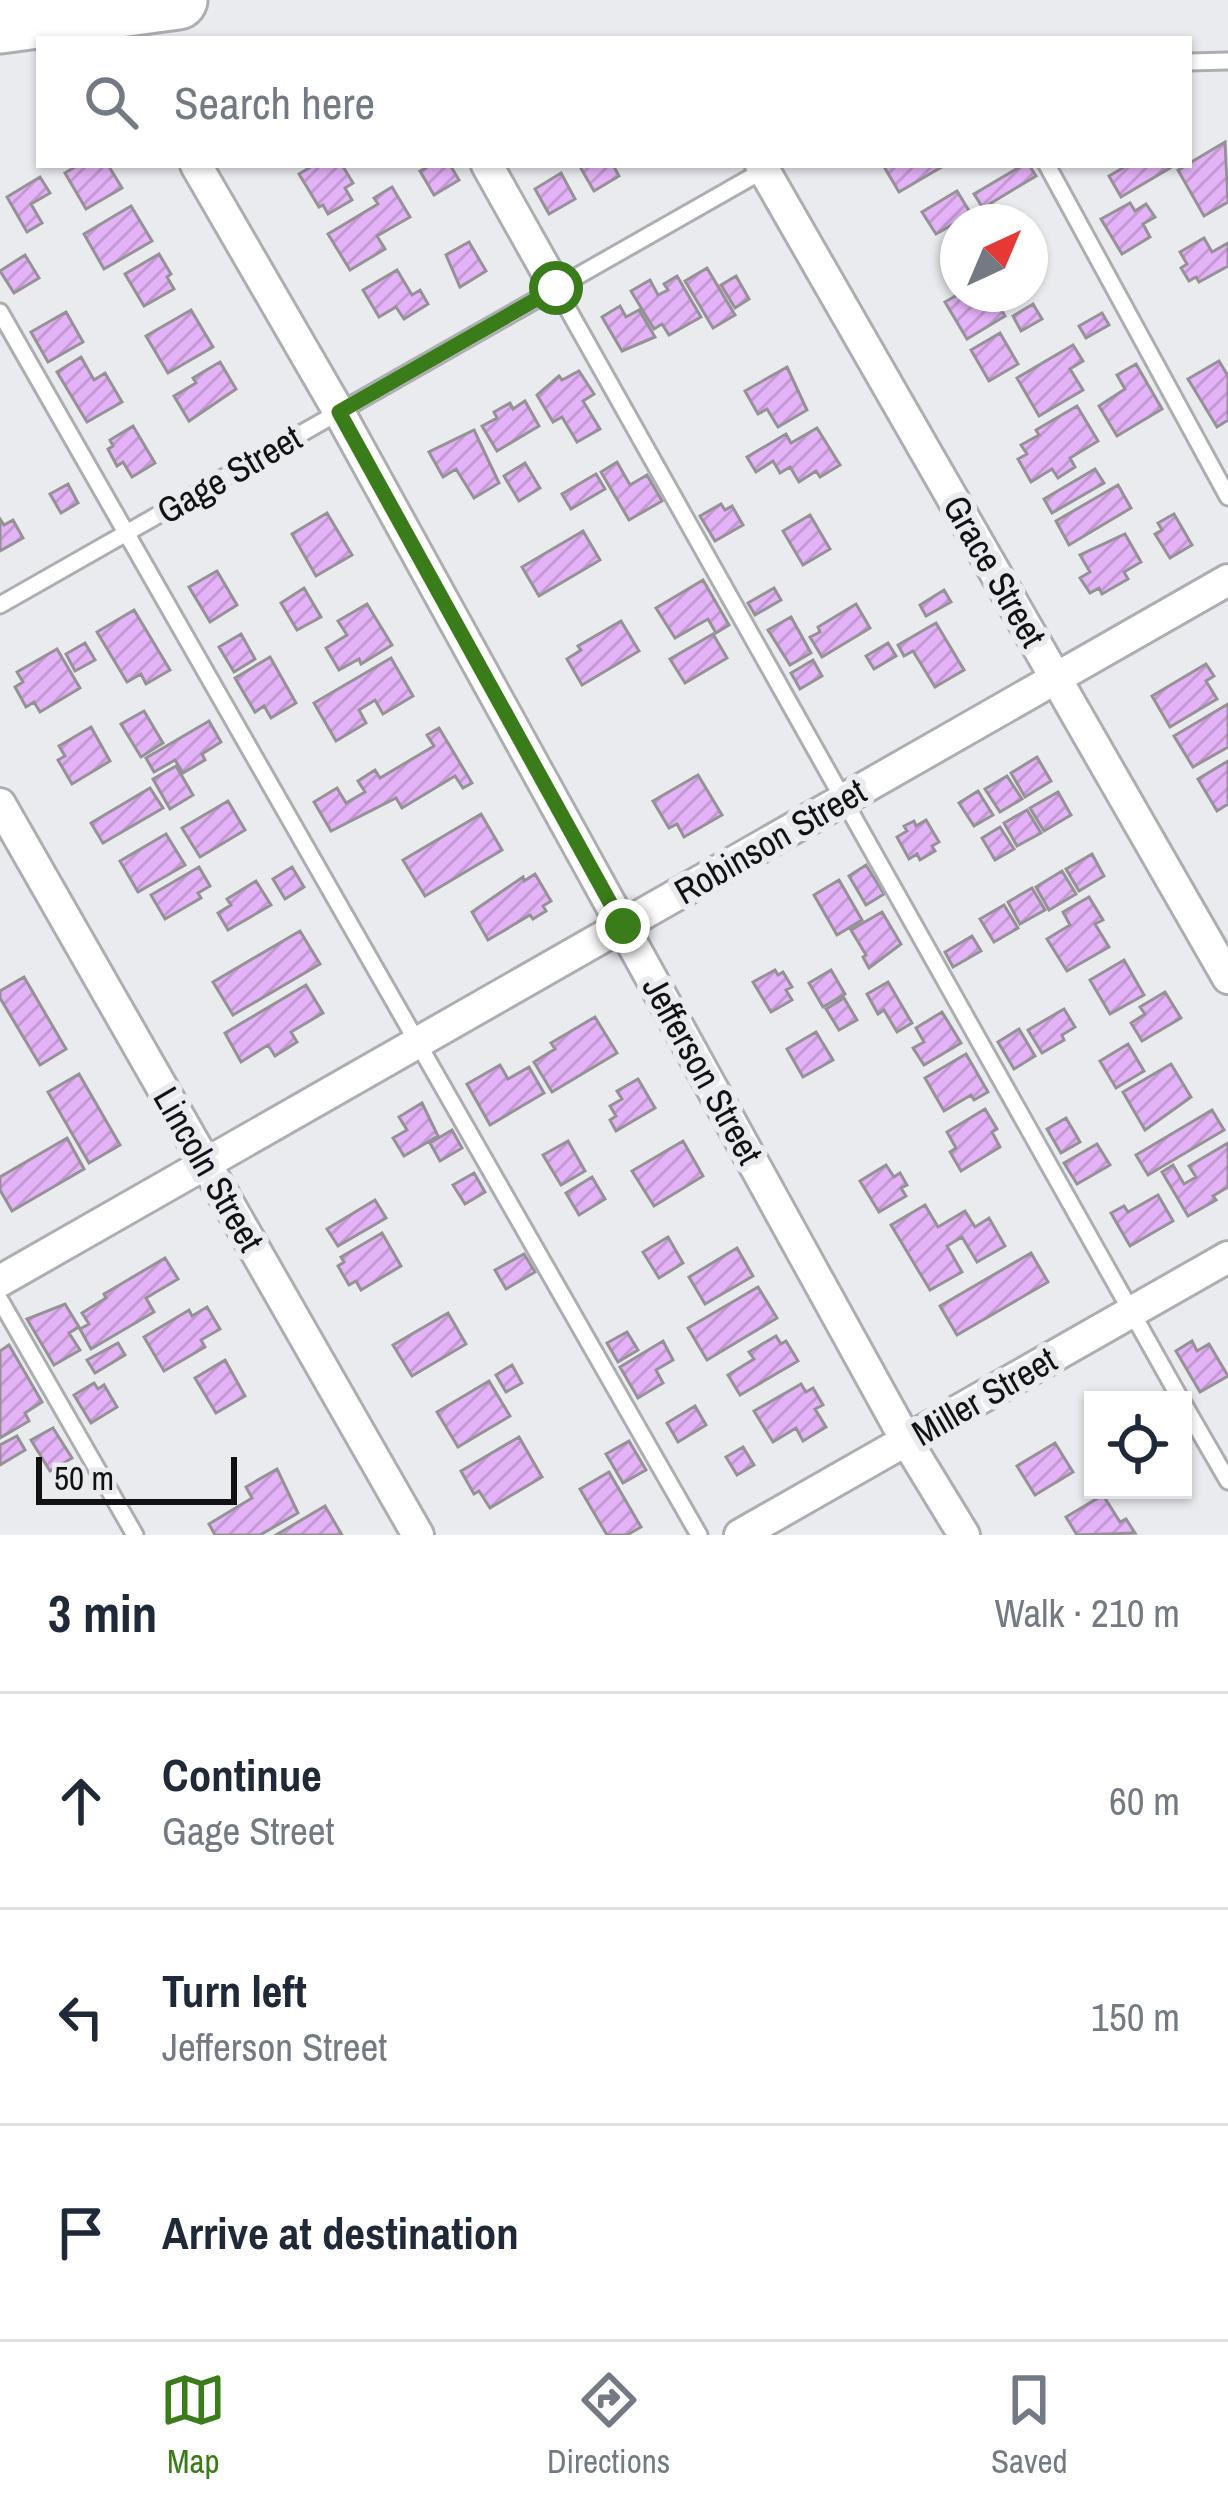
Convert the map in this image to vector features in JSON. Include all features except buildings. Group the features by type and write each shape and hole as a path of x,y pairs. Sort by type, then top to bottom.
{"highway":[{"path":"0,24 178,0"}],"street":[{"name":"Jefferson Street","path":"198,168 339,412 906,1440 964,1535"},
{"path":"490,168 556,288"},
{"name":"Grace Street","path":"766,168 1228,978"},
{"name":"Robinson Street","path":"0,1281 1228,580"},
{"name":"Lincoln Street","path":"0,804 418,1535"},
{"name":"Miller Street","path":"740,1535 1228,1257"}],"lane":[{"path":"1192,62 1228,61"},
{"name":"Gage Street","path":"0,605 762,168"},
{"path":"1049,168 1228,497"},
{"path":"556,288 1176,1391"},
{"path":"0,312 699,1535"},
{"path":"0,1300 135,1535"},
{"path":"1192,1418 1228,1480"}],"route":[{"path":"556,288 339,412 623,926"}]}
